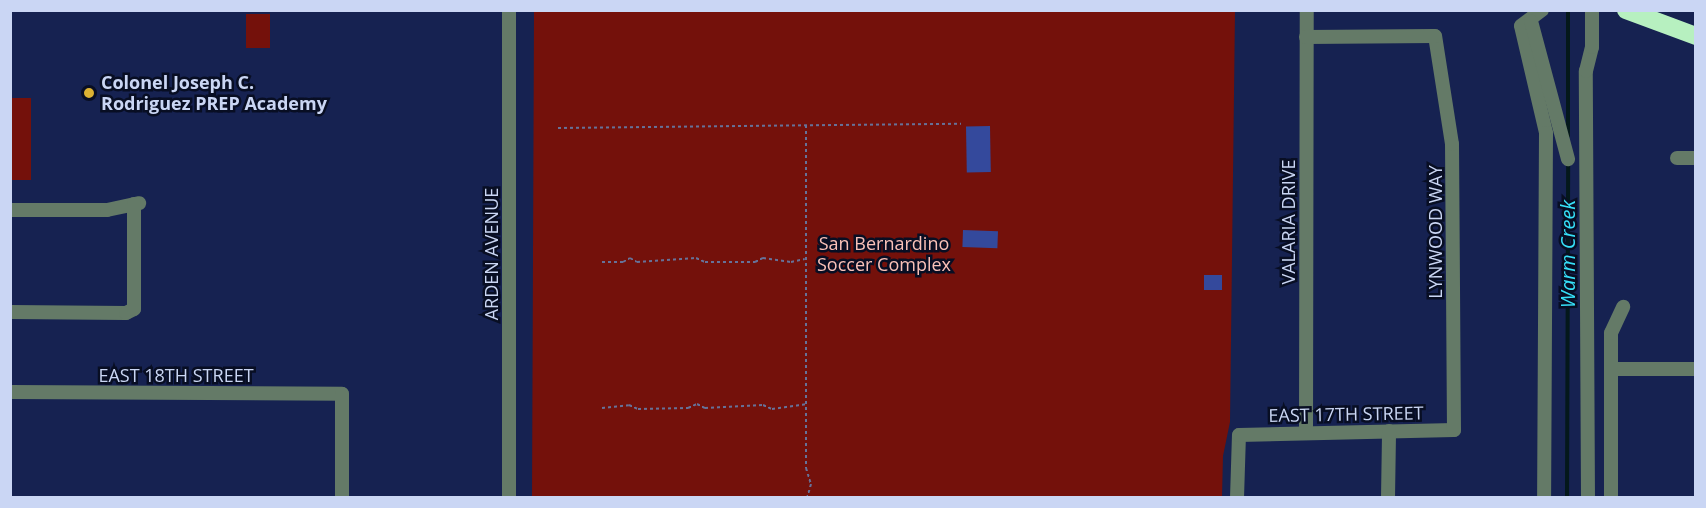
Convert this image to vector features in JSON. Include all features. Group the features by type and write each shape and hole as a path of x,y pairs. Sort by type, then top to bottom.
{"highway":[{"path":"1630,12 1695,36"}],"street":[{"name":"ARDEN AVENUE","path":"509,10 509,498"},
{"name":"VALARIA DRIVE","path":"1306,433 1307,10"},
{"path":"1542,10 1531,21 1521,26 1546,133 1544,498"},
{"path":"1588,498 1586,71 1592,47 1592,10"},
{"path":"1531,21 1568,159"},
{"name":"LYNWOOD WAY","path":"1306,37 1435,36 1452,144 1454,430"},
{"path":"1677,158 1695,158"},
{"path":"10,210 107,210 137,204 134,309 126,313 10,312"},
{"path":"1611,498 1611,333 1623,307"},
{"path":"1611,369 1695,369"},
{"name":"EAST 18TH STREET","path":"10,392 342,394 342,498"},
{"name":"EAST 17TH STREET","path":"1236,498 1239,435 1454,430"},
{"path":"1388,498 1389,431"}],"path":[{"path":"558,128 961,124"},
{"path":"806,125 806,468 811,484 807,498"},
{"path":"602,262 623,262 630,258 637,262 689,262 696,258 705,262 755,262 763,258 770,262 791,262 806,259"},
{"path":"602,408 629,405 638,409 688,408 697,404 705,408 764,405 772,409 806,404"}],"green space":[{"name":"San Bernardino Soccer Complex","path":"534,11 1235,11 1230,422 1223,456 1222,497 532,498"},
{"path":"246,14 270,14 270,48 246,48"},
{"path":"11,98 31,98 31,180 11,180"}],"building":[{"path":"966,126 990,126 991,172 967,172"},
{"path":"963,230 998,231 997,248 962,247"},
{"path":"1204,275 1222,275 1222,290 1204,290"}],"waterway":[{"name":"Warm Creek","path":"1568,10 1568,136"},
{"name":"Warm Creek","path":"1567,498 1568,161"}],"place":[{"name":"Colonel Joseph C. Rodriguez PREP Academy","path":"89,93"}]}
